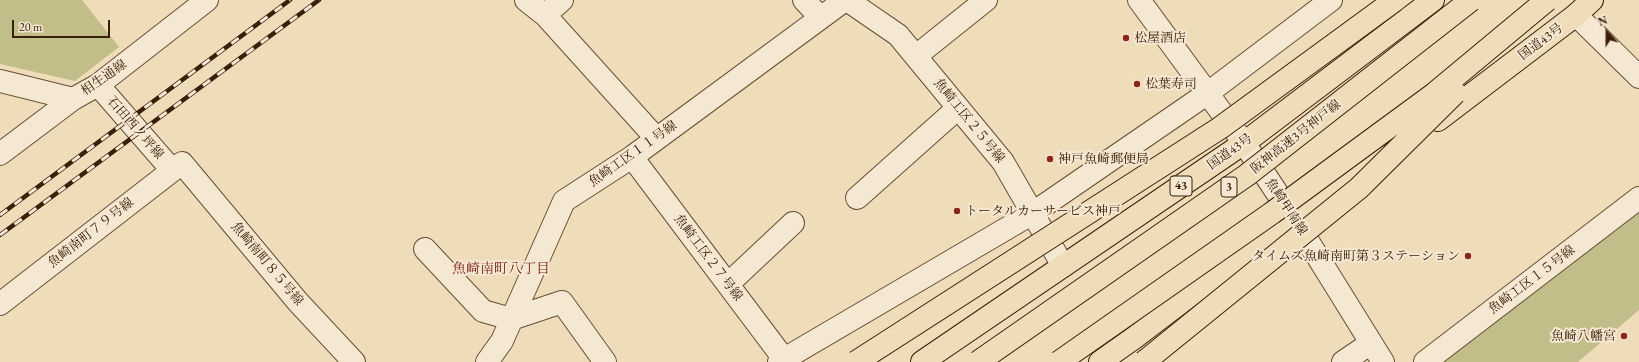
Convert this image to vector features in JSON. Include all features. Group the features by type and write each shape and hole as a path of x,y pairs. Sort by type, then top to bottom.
{"highway":[{"path":"856,362 1220,128 1394,0"},
{"name":"国道43号","path":"922,362 1244,143 1433,0"},
{"name":"阪神高速3号神戸線","path":"978,362 1247,175 1471,0"},
{"path":"1059,362 1272,213 1427,99 1548,0"},
{"path":"1144,362 1359,188 1548,0"},
{"name":"国道43号","path":"1100,362 1134,338 1293,217 1437,120 1576,15 1592,0"}],"street":[{"name":"相生通線","path":"0,154 73,100 98,85 208,0"},
{"path":"526,0 545,14 656,138"},
{"path":"545,14 562,0"},
{"path":"804,0 820,17"},
{"name":"魚崎工区１１号線","path":"487,362 502,341 564,201 632,156 820,17 846,0"},
{"name":"魚崎工区２５号線","path":"846,0 898,35 1004,162 1063,266"},
{"path":"916,56 986,0"},
{"name":"魚崎甲南線","path":"1139,0 1244,143 1293,217 1383,362"},
{"path":"782,360 1032,213 1208,93 1332,0"},
{"path":"1576,15 1639,77"},
{"path":"0,81 73,100"},
{"name":"石田西ノ坪線","path":"98,85 177,167"},
{"path":"857,198 958,108"},
{"name":"魚崎工区２７号線","path":"632,156 728,284 782,360"},
{"name":"魚崎南町７９号線","path":"0,304 177,167"},
{"name":"魚崎南町８５号線","path":"177,167 354,362"},
{"name":"魚崎工区１５号線","path":"1425,362 1639,198"},
{"path":"728,284 793,223"},
{"path":"425,249 483,311 511,319 562,302 605,362"},
{"path":"1134,338 1149,362"},
{"path":"1343,362 1371,344"}],"shaded area":[{"path":"0,0 82,0 119,47 75,81 0,64"},
{"path":"1639,211 1639,310 1578,362 1441,362"}],"railway":[{"path":"0,215 290,0"},
{"path":"0,235 319,0"}],"place":[{"name":"松屋酒店","path":"1126,38"},
{"name":"松葉寿司","path":"1137,84"},
{"name":"神戸魚崎郵便局","path":"1050,159"},
{"name":"トータルカーサービス神戸","path":"957,211"},
{"name":"タイムズ魚崎南町第３ステーション","path":"1468,256"},
{"name":"魚崎八幡宮","path":"1624,336"}],"district":[{"name":"魚崎南町八丁目","path":"501,269"}]}
